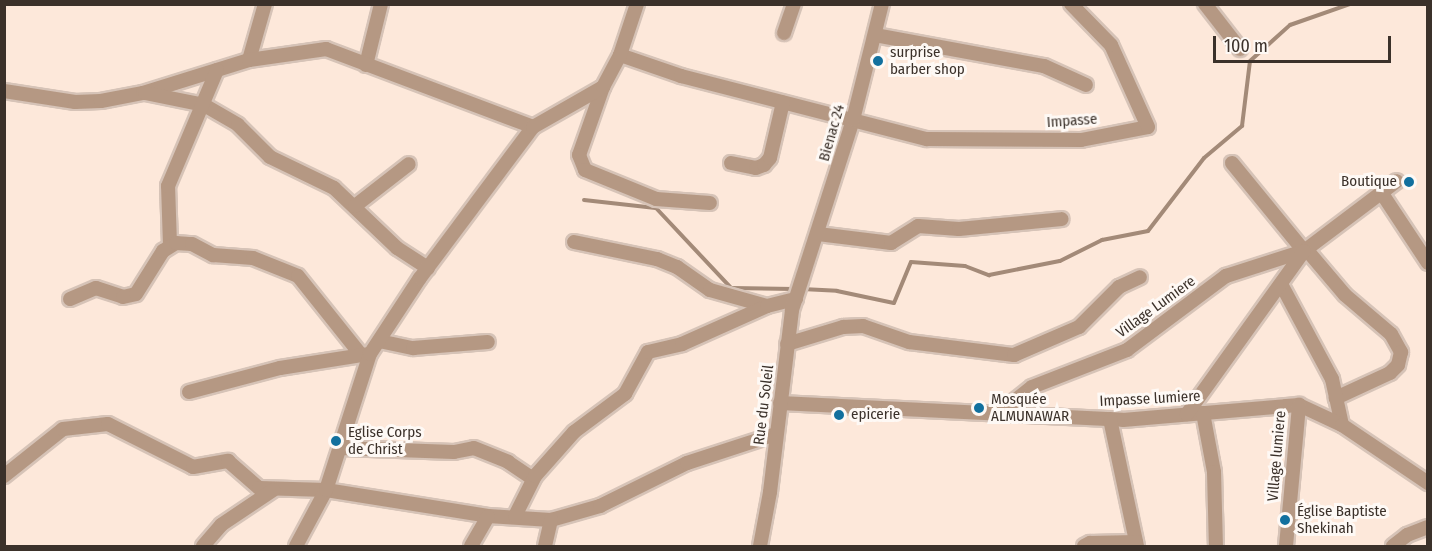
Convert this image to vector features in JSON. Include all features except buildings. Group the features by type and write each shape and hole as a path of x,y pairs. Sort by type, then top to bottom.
{"street":[{"path":"249,60 265,4"},
{"path":"366,64 381,4"},
{"path":"637,4 620,55 603,87 579,155 585,170 656,199 710,203"},
{"path":"784,33 794,4"},
{"name":"Bienac 24","path":"808,269 854,120 882,4"},
{"name":"Impasse","path":"854,120 927,139 1081,140 1148,127 1111,45 1071,4"},
{"path":"1205,4 1240,49"},
{"path":"874,35 1044,66 1086,85"},
{"path":"4,91 75,102 143,93 249,60 326,49 533,127"},
{"path":"620,55 681,76 854,120"},
{"path":"70,299 96,288 123,297 136,294 170,245 168,186 217,70"},
{"path":"296,546 326,490 340,448 365,354 379,340 428,268 533,127 603,87"},
{"path":"143,93 204,105 238,125 270,157 334,188 391,243 428,268"},
{"path":"731,163 756,168 764,165 770,158 783,102"},
{"path":"1232,163 1345,295 1391,333 1401,352 1398,365 1390,373 1336,398"},
{"path":"355,206 409,164"},
{"name":"Village Lumiere","path":"1187,414 1305,250 1397,181"},
{"path":"1381,192 1428,264"},
{"path":"818,234 891,243 918,226 959,229 1062,219"},
{"path":"574,242 657,259 677,267 710,290 767,306 794,305"},
{"path":"170,245 192,244 213,255 253,258 288,269 306,284 365,354"},
{"name":"Village Lumiere","path":"998,414 1032,387 1127,350 1226,276 1305,250"},
{"name":"Rue du Soleil","path":"760,546 794,305 808,269"},
{"path":"788,344 843,327 863,326 909,342 1014,355 1079,327 1119,287 1140,277"},
{"path":"1281,284 1332,379 1342,425"},
{"path":"515,516 533,479 574,432 625,394 648,352 703,336 767,306"},
{"path":"379,340 407,348 488,342"},
{"path":"189,392 280,368 365,354"},
{"name":"Impasse lumiere","path":"780,403 1110,419 1299,405 1342,425 1428,483"},
{"name":"Village lumiere","path":"1286,546 1299,405"},
{"path":"1203,413 1214,472 1216,546"},
{"path":"1084,546 1089,543 1137,544 1110,419"},
{"path":"4,476 63,429 108,424 193,467 228,461 259,488 326,490 488,516 551,520 600,506 687,463 776,434"},
{"path":"340,448 454,452 474,448 508,462 533,479"},
{"path":"203,546 221,525 273,490"},
{"path":"471,546 488,516"},
{"path":"545,546 551,520"},
{"path":"1393,546 1428,527"}],"waterway":[{"path":"802,289 837,291 894,303 911,262 965,266 989,275 1060,261 1102,240 1148,231 1204,158 1242,126 1250,61 1290,25 1350,4"},
{"path":"584,200 656,208 731,288 794,289"}],"place":[{"name":"surprise barber shop","path":"878,61"},
{"name":"Boutique","path":"1409,182"},
{"name":"Mosquée ALMUNAWAR","path":"979,408"},
{"name":"epicerie","path":"839,415"},
{"name":"Eglise Corps de Christ","path":"336,441"},
{"name":"Église Baptiste Shekinah","path":"1285,520"}]}
